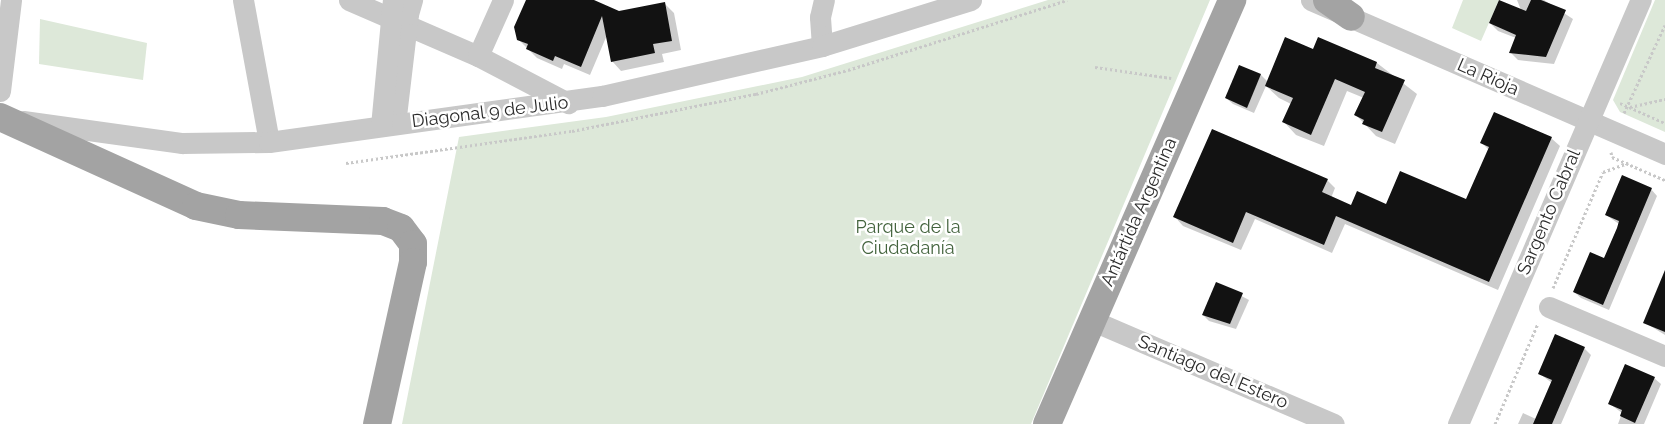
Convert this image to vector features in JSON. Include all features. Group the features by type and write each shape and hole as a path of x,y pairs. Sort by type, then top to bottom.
{"main road":[{"name":"Antártida Argentina","path":"1047,424 1232,0"},
{"path":"1327,0 1351,18"},
{"path":"0,117 196,206 239,215 383,221 401,228 413,244 413,262 377,424"}],"street":[{"path":"0,91 11,0"},
{"path":"243,0 269,142"},
{"path":"350,0 396,14 568,102"},
{"path":"388,125 396,14 412,0"},
{"path":"478,56 503,0"},
{"path":"822,46 820,16 824,0"},
{"name":"Diagonal 9 de Julio","path":"0,117 182,143 269,142 568,102 822,46 971,0"},
{"name":"La Rioja","path":"1311,0 1665,154"},
{"name":"Sargento Cabral","path":"1458,424 1642,0"},
{"path":"1549,307 1665,356"},
{"name":"Santiago del Estero","path":"1091,320 1334,424"}],"path":[{"path":"1624,114 1629,107 1665,25"},
{"path":"1095,68 1171,78"},
{"path":"1629,107 1665,98"},
{"path":"1613,100 1665,123"}],"green space":[{"name":"Parque de la Ciudadanía","path":"1048,0 1210,0 1031,424 402,424 459,137 606,117 802,77"},
{"path":"1463,0 1499,0 1481,41 1452,28"},
{"path":"1655,0 1665,0 1665,132 1620,112 1613,100"},
{"path":"40,19 147,43 143,80 39,64"}],"building":[{"path":"526,0 594,0 619,11 665,2 672,41 653,44 655,53 611,62 602,16 581,67 555,56 553,61 526,49 528,44 517,40 514,27"},
{"path":"1499,0 1526,11 1531,0 1541,0 1566,10 1546,57 1509,53 1516,35 1489,23"},
{"path":"1285,37 1313,49 1318,37 1377,62 1375,68 1405,80 1382,132 1362,124 1364,120 1354,115 1365,92 1335,79 1311,135 1282,122 1293,98 1265,86"},
{"path":"1239,65 1261,74 1247,108 1225,98"},
{"path":"1494,112 1552,137 1489,282 1336,216 1324,245 1246,212 1233,243 1173,217 1212,129 1328,179 1322,192 1351,205 1357,191 1386,204 1400,171 1466,199 1489,147 1480,143"},
{"path":"1622,175 1652,188 1603,305 1573,292 1590,252 1604,258 1617,228 1619,221 1605,215"},
{"path":"1665,270 1665,332 1643,323"},
{"path":"1216,282 1243,293 1230,324 1202,315"},
{"path":"1555,334 1585,347 1552,424 1533,424 1552,380 1538,374"},
{"path":"1625,364 1655,377 1635,423 1620,416 1622,410 1608,404"}]}
